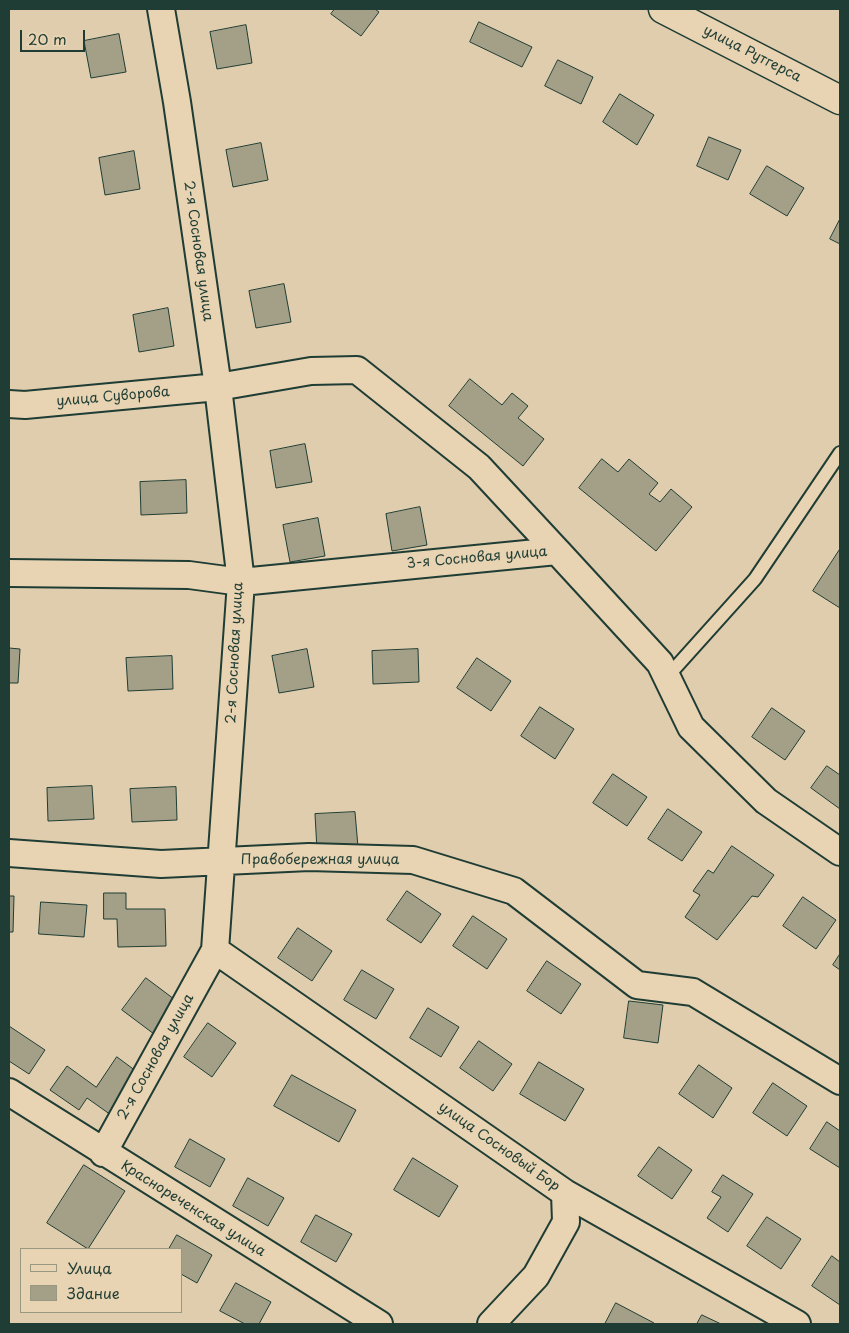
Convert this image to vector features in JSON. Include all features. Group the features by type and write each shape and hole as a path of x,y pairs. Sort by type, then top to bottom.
{"main road":[{"name":"улица Рутгерса","path":"663,9 840,100"}],"street":[{"name":"2-я Сосновая улица","path":"103,1153 215,950 241,582 218,387 177,102 161,9"},
{"name":"улица Суворова","path":"9,404 25,405 218,387 311,371 357,370 479,467 556,551"},
{"name":"3-я Сосновая улица","path":"9,573 189,575 241,582 556,551 660,663 691,727 766,801 840,852"},
{"name":"Правобережная улица","path":"9,853 161,864 309,857 413,860 514,891 637,985 693,992 840,1081"},
{"name":"улица Сосновый Бор","path":"215,950 564,1193 797,1324"},
{"name":"Краснореченская улица","path":"9,1092 103,1153 379,1324"},
{"path":"491,1324 536,1276 558,1237 566,1222 564,1193"}],"lane":[{"path":"667,677 755,579 840,453"}],"building":[{"path":"335,9 375,9 379,12 361,36 331,14"},
{"path":"479,22 532,47 522,67 470,42"},
{"path":"246,25 252,63 217,69 210,32"},
{"path":"119,34 126,72 91,78 84,41"},
{"path":"558,60 593,77 581,104 545,86"},
{"path":"620,94 654,115 637,145 603,122"},
{"path":"709,137 741,150 728,180 697,166"},
{"path":"261,143 268,180 233,187 226,150"},
{"path":"134,151 140,189 105,195 99,158"},
{"path":"767,166 804,188 787,216 750,194"},
{"path":"840,219 840,244 830,239"},
{"path":"284,284 291,322 256,328 249,291"},
{"path":"168,308 174,346 139,352 133,315"},
{"path":"470,379 502,405 512,393 528,406 518,418 544,439 523,466 449,406"},
{"path":"305,444 312,482 276,488 270,451"},
{"path":"602,459 618,472 629,459 658,483 649,494 660,502 671,489 692,507 656,551 579,488"},
{"path":"186,480 187,513 141,515 140,482"},
{"path":"420,507 427,545 392,551 386,514"},
{"path":"318,518 325,556 290,562 283,525"},
{"path":"840,549 840,608 813,591"},
{"path":"9,648 20,649 18,683 9,683"},
{"path":"307,649 314,687 279,693 272,656"},
{"path":"418,649 419,682 373,684 372,651"},
{"path":"172,656 173,689 128,691 126,658"},
{"path":"477,658 511,681 491,711 457,688"},
{"path":"540,707 574,729 555,759 521,736"},
{"path":"772,708 805,731 785,760 752,737"},
{"path":"827,766 840,775 840,809 811,788"},
{"path":"613,774 647,797 627,826 593,803"},
{"path":"92,786 94,819 48,821 47,788"},
{"path":"176,787 177,820 132,822 130,789"},
{"path":"668,809 702,832 682,861 648,839"},
{"path":"355,812 358,847 317,850 315,814"},
{"path":"732,846 774,875 758,897 752,896 717,940 685,917 700,895 693,891 708,870 713,873"},
{"path":"407,891 441,914 421,943 387,920"},
{"path":"104,893 126,893 126,909 165,909 166,946 118,947 117,919 104,919"},
{"path":"9,896 14,896 13,932 9,932"},
{"path":"803,897 836,920 816,949 783,926"},
{"path":"41,902 87,905 84,937 39,934"},
{"path":"473,916 507,939 487,969 453,946"},
{"path":"298,928 332,951 312,981 278,958"},
{"path":"840,954 840,970 833,965"},
{"path":"547,961 581,984 561,1014 527,991"},
{"path":"362,970 394,989 376,1019 344,1000"},
{"path":"146,978 178,1002 154,1034 122,1010"},
{"path":"629,1001 663,1005 658,1043 624,1038"},
{"path":"428,1008 459,1027 441,1057 410,1038"},
{"path":"208,1023 236,1043 212,1077 184,1057"},
{"path":"9,1026 45,1050 29,1074 9,1061"},
{"path":"479,1041 512,1064 493,1091 460,1068"},
{"path":"117,1057 140,1074 111,1115 87,1098 79,1110 50,1090 67,1066 96,1087"},
{"path":"539,1062 584,1089 565,1121 520,1094"},
{"path":"699,1065 732,1088 713,1118 679,1094"},
{"path":"292,1075 356,1110 339,1142 274,1106"},
{"path":"773,1083 807,1106 787,1136 753,1113"},
{"path":"827,1122 840,1131 840,1168 810,1149"},
{"path":"190,1139 225,1159 210,1187 175,1167"},
{"path":"659,1147 692,1170 672,1199 638,1176"},
{"path":"413,1158 458,1186 439,1217 394,1190"},
{"path":"84,1165 125,1191 89,1248 47,1223"},
{"path":"723,1175 753,1194 728,1232 707,1218 721,1197 712,1192"},
{"path":"248,1178 284,1198 268,1226 233,1206"},
{"path":"316,1215 352,1234 336,1262 301,1242"},
{"path":"767,1217 801,1239 781,1269 747,1246"},
{"path":"177,1235 212,1255 197,1283 182,1275 182,1248 170,1248"},
{"path":"832,1256 840,1262 840,1305 812,1286"},
{"path":"236,1283 271,1302 259,1324 245,1324 220,1311"},
{"path":"616,1303 654,1323 605,1324"},
{"path":"702,1315 721,1324 697,1324"}]}
